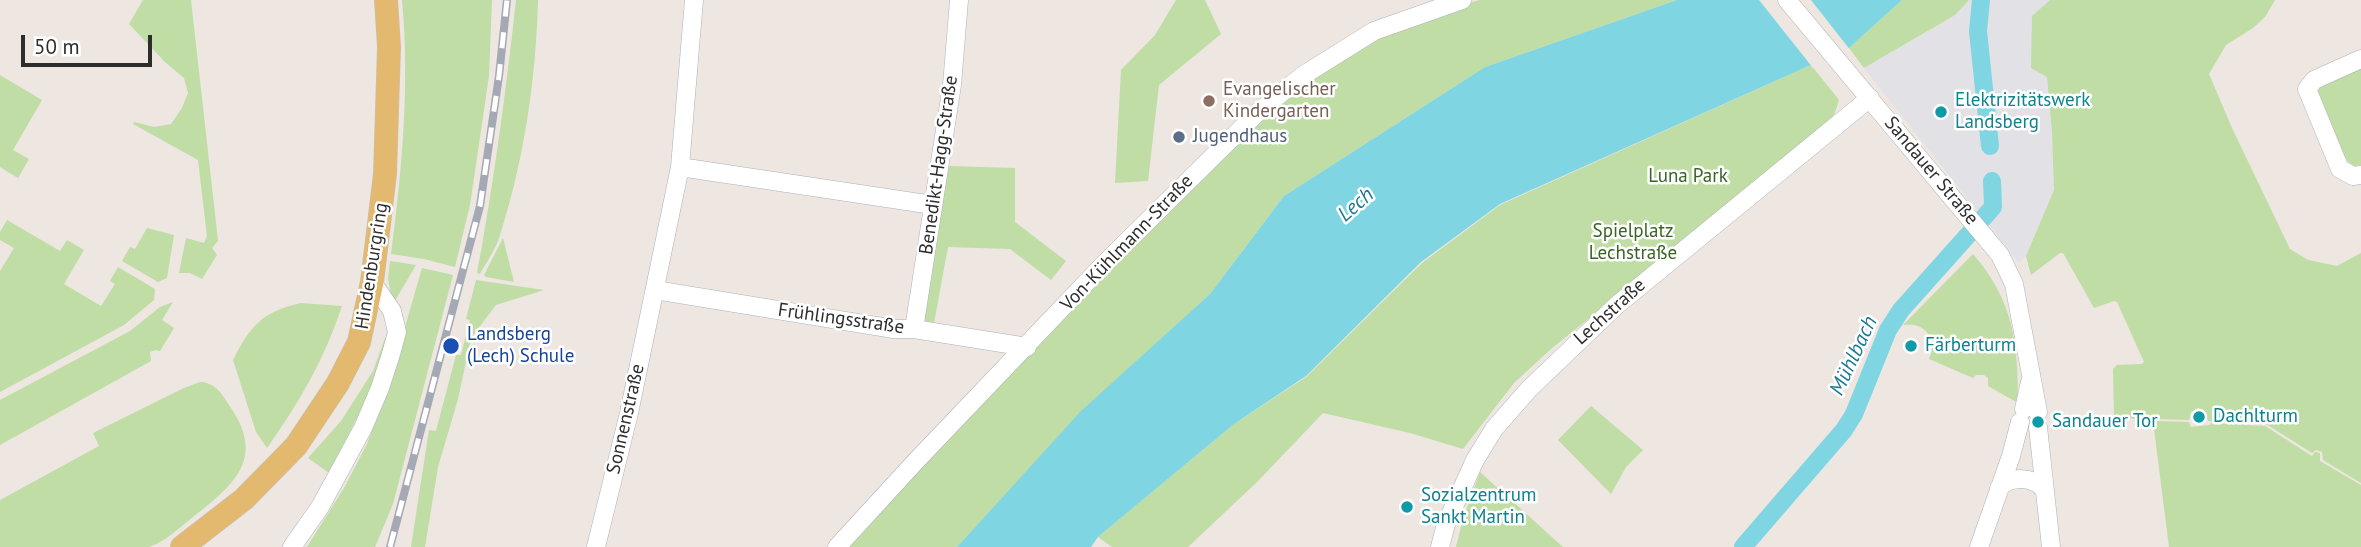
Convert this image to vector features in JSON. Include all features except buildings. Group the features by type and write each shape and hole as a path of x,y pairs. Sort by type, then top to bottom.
{"main road":[{"name":"Hindenburgring","path":"182,547 270,476 296,446 327,400 359,342 372,282 385,174 389,47 386,0"}],"street":[{"path":"655,290 680,167 694,0"},
{"name":"Benedikt-Hagg-Straße","path":"914,329 952,85 959,0"},
{"name":"Sandauer Straße","path":"1787,0 1987,237 2000,255 2014,284 2030,364 2032,422 2045,489 2051,547"},
{"name":"Von-Kühlmann-Straße","path":"837,547 1102,266 1257,113 1302,76 1374,31 1451,1"},
{"path":"2361,59 2314,80 2307,89 2340,169 2353,176 2361,175"},
{"name":"Lechstraße","path":"1440,547 1446,524 1475,460 1494,429 1545,373 1617,304 1864,91"},
{"path":"680,167 933,205"},
{"path":"292,547 320,507 363,428 391,354 397,332 392,311 372,282"},
{"name":"Frühlingsstraße","path":"655,290 894,329 914,329 1027,347"},
{"name":"Sonnenstraße","path":"596,547 629,413 655,290"},
{"path":"1979,547 1999,488 2032,422"},
{"path":"1999,488 2004,483 2021,479 2039,483 2045,489"}],"shaded area":[{"path":"1969,0 2050,0 2032,16 2047,76 2054,190 2026,256 2019,263 1864,68 1955,15"}],"green space":[{"path":"143,0 191,0 218,241 212,248 217,255 202,279 190,273 179,273 186,238 204,243 207,236 198,160 133,124 134,122 154,127 171,124 188,93 184,78 129,24"},
{"path":"402,0 492,0 489,76 470,205 455,267 391,254 404,127"},
{"path":"516,0 538,0 535,60 516,178 500,235 480,274 477,273 499,136"},
{"path":"1176,0 1205,0 1221,34 1159,85 1148,181 1115,183 1121,70 1155,35"},
{"path":"1480,0 1677,0 1485,67 1284,196 1210,294 1082,411 957,547 845,547 1106,270 1257,121 1345,53 1447,9"},
{"path":"1902,0 1969,0 1955,15 1864,68 1849,48"},
{"path":"2050,0 2275,0 2265,17 2226,45 2209,74 2290,249 2308,260 2337,266 2361,253 2361,483 2323,460 2322,452 2316,450 2312,453 2266,424 2208,421 2205,411 2198,408 2191,412 2189,420 2114,418 2113,369 2117,365 2144,362 2117,302 2094,308 2063,253 2031,275 2026,256 2054,190 2047,77 2031,68 2032,16"},
{"name":"Luna Park","path":"1811,65 1839,100 1834,115 1814,137 1551,349 1514,383 1463,449 1410,433 1323,413 1257,482 1188,547 1112,547 1098,537 1234,424 1306,377 1422,263 1500,205"},
{"path":"2361,67 2361,165 2354,166 2345,159 2317,93 2321,85"},
{"path":"0,75 42,100 13,150 29,159 18,178 0,167"},
{"path":"948,166 1015,168 1015,222 1066,261 1051,280 1010,249 948,247 934,323 922,322"},
{"path":"7,220 60,251 67,240 84,250 64,284 101,306 115,284 110,281 118,267 155,289 154,300 124,325 0,392 0,271 14,248 0,240 0,232"},
{"path":"147,228 174,235 167,278 158,282 122,261 130,247 135,249"},
{"path":"503,238 514,282 484,275"},
{"path":"1973,254 1997,289 2011,324 2017,361 2018,403 1988,386 1988,378 1984,375 1976,375 1973,378 1929,359 1932,345 1928,333 1911,324 1903,325"},
{"path":"390,261 416,265 393,304 388,279"},
{"path":"422,268 453,275 393,504 375,547 307,547 344,488 367,444 387,390"},
{"path":"476,280 544,290 496,305 471,338 458,399 438,467 425,547 411,547 429,430 436,431 456,355 461,355 470,320 466,319"},
{"path":"173,302 162,320 174,328 160,351 150,352 151,361 0,445 0,400 130,331 160,307"},
{"path":"301,303 342,306 328,344 310,380 267,448 256,432 233,360 259,322 276,311"},
{"path":"392,319 374,384 329,473 308,458 341,421 373,371"},
{"path":"200,382 215,387 222,394 241,426 245,443 245,457 240,470 231,483 207,506 167,538 149,547 0,547 0,500 99,446 93,433"},
{"path":"1591,406 1643,450 1626,467 1611,494 1558,440"},
{"path":"2153,421 2189,422 2191,427 2211,423 2265,426 2312,456 2315,452 2320,453 2320,461 2361,485 2361,547 2169,547"},
{"path":"1480,472 1563,547 1456,547"}],"water":[{"name":"Lech","path":"1677,0 1902,0 1849,48 1500,204 1421,262 1306,376 1234,424 1098,537 1091,547 957,547 1081,411 1210,294 1284,196 1485,67"}],"pier":[{"path":"1759,0 1811,0 1851,51 1813,68"}],"waterway":[{"name":"Mühlbach","path":"1981,0 1978,31 1990,146"},
{"name":"Mühlbach","path":"1743,547 1844,430 1854,414 1888,330 1901,310 1993,207 1992,181"}],"railway":[{"path":"390,547 480,206 507,0"}],"place":[{"name":"Evangelischer Kindergarten","path":"1209,101"},
{"name":"Elektrizitätswerk Landsberg","path":"1941,112"},
{"name":"Jugendhaus","path":"1179,137"},
{"name":"Landsberg (Lech) Schule","path":"451,346"},
{"name":"Färberturm","path":"1911,346"},
{"name":"Dachlturm","path":"2199,417"},
{"name":"Sandauer Tor","path":"2038,422"},
{"name":"Sozialzentrum Sankt Martin","path":"1407,507"}],"park label":[{"name":"Spielplatz Lechstraße","path":"1633,243"}]}
